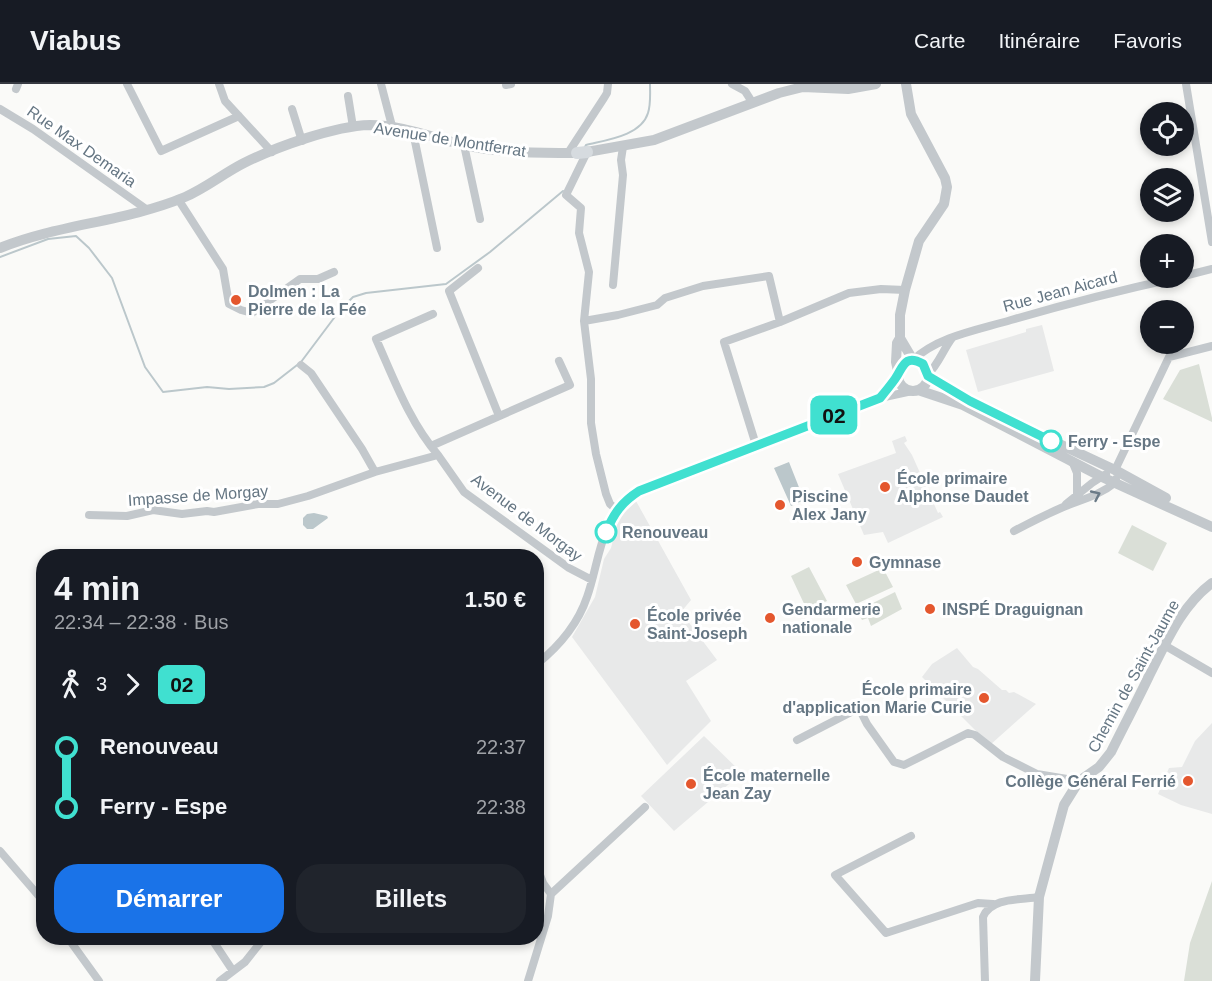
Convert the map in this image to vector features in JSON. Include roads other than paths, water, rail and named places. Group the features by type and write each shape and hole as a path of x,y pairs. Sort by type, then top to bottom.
{"street":[{"path":"126,84 161,151 239,116"},
{"path":"219,84 225,101 273,152"},
{"path":"381,84 392,126"},
{"path":"608,84 607,93 579,153 566,195 581,208 579,234 589,272 584,321 591,379 591,423 596,454 610,504 617,510"},
{"path":"732,84 745,91 752,102"},
{"name":"Avenue de Montferrat","path":"0,248 30,237 108,220 178,200 196,192 244,163 302,141 353,127 392,126 464,145 519,153 579,153 654,140 752,102 799,88 818,86 848,89 876,84"},
{"path":"906,84 911,114 945,178 947,187 944,204 919,241 905,290 900,315 900,338 897,343 896,362 902,387 963,405 1102,477 1212,527"},
{"path":"1186,84 1212,242"},
{"path":"348,96 353,127"},
{"name":"Rue Max Demaria","path":"0,109 33,129 146,209"},
{"path":"292,109 302,141"},
{"path":"413,132 437,248"},
{"path":"464,145 480,219"},
{"path":"613,285 623,175 621,160 623,147"},
{"path":"178,200 223,269 229,304 241,310 252,313 300,279 318,279 334,272"},
{"path":"478,268 449,291 499,416"},
{"path":"1194,274 1212,269"},
{"path":"584,321 657,305 665,298 703,286 769,276 780,322"},
{"name":"Rue Jean Aicard","path":"913,360 952,338 1110,292 1140,286"},
{"path":"756,446 724,342 780,322 849,293 881,289 905,290"},
{"name":"Avenue de Morgay","path":"433,314 376,339 408,410 464,492 543,549"},
{"path":"900,338 913,360 923,364 928,375 970,401 1115,470 1212,521"},
{"path":"544,657 573,624 587,598 606,532 622,503 639,491 880,398 915,391 927,383 928,375 952,338"},
{"path":"1116,482 1115,470 1169,357 1212,346"},
{"path":"880,398 904,363 913,360"},
{"path":"431,446 570,385 559,361"},
{"path":"301,365 311,373 375,472 438,455"},
{"path":"936,365 940,383"},
{"path":"1071,460 1077,473 1077,495"},
{"path":"1062,507 1115,470"},
{"name":"Impasse de Morgay","path":"89,516 127,516 153,510 182,514 207,510 214,512 258,504 278,504 308,496 375,472"},
{"path":"1014,531 1062,507 1080,502 1106,490 1116,482"},
{"name":"Avenue de Morgay","path":"544,550 569,568 592,580"},
{"name":"Chemin de Saint-Jaume","path":"1035,981 1040,897 1064,805 1079,781 1099,766 1112,752 1164,645 1191,603 1212,583"},
{"path":"1164,645 1212,673"},
{"path":"797,740 859,708 867,724 894,762 898,764 904,765 968,733 975,735 1003,757 1037,774 1079,781"},
{"path":"544,929 551,894 645,807"},
{"path":"911,836 835,875 886,933 978,903 993,904 1040,897"},
{"path":"0,851 36,893"},
{"path":"544,884 551,894"},
{"path":"985,981 983,917 986,910 993,904"},
{"path":"73,945 99,981"},
{"path":"216,945 233,971"},
{"path":"220,981 245,962 258,945"},
{"path":"528,981 539,945"}],"waterway":[{"path":"584,149 586,145 622,136 638,127 648,113 650,84"},
{"path":"0,257 48,239 76,236 89,248 112,278 145,367 163,392 207,387 229,389 264,387 274,383 301,362 340,310 353,297 366,293 446,284 490,252 563,191"}],"place":[{"name":"Dolmen : La Pierre de la Fée","path":"236,300"},
{"name":"Ferry - Espe","path":"1051,441"},
{"name":"École primaire Alphonse Daudet","path":"885,487"},
{"name":"Piscine Alex Jany","path":"780,505"},
{"name":"Renouveau","path":"606,532"},
{"name":"Gymnase","path":"857,562"},
{"name":"INSPÉ Draguignan","path":"930,609"},
{"name":"Gendarmerie nationale","path":"770,618"},
{"name":"École privée Saint-Joseph","path":"635,624"},
{"name":"École primaire d'application Marie Curie","path":"984,698"},
{"name":"Collège Général Ferrié","path":"1188,781"},
{"name":"École maternelle Jean Zay","path":"691,784"}]}
